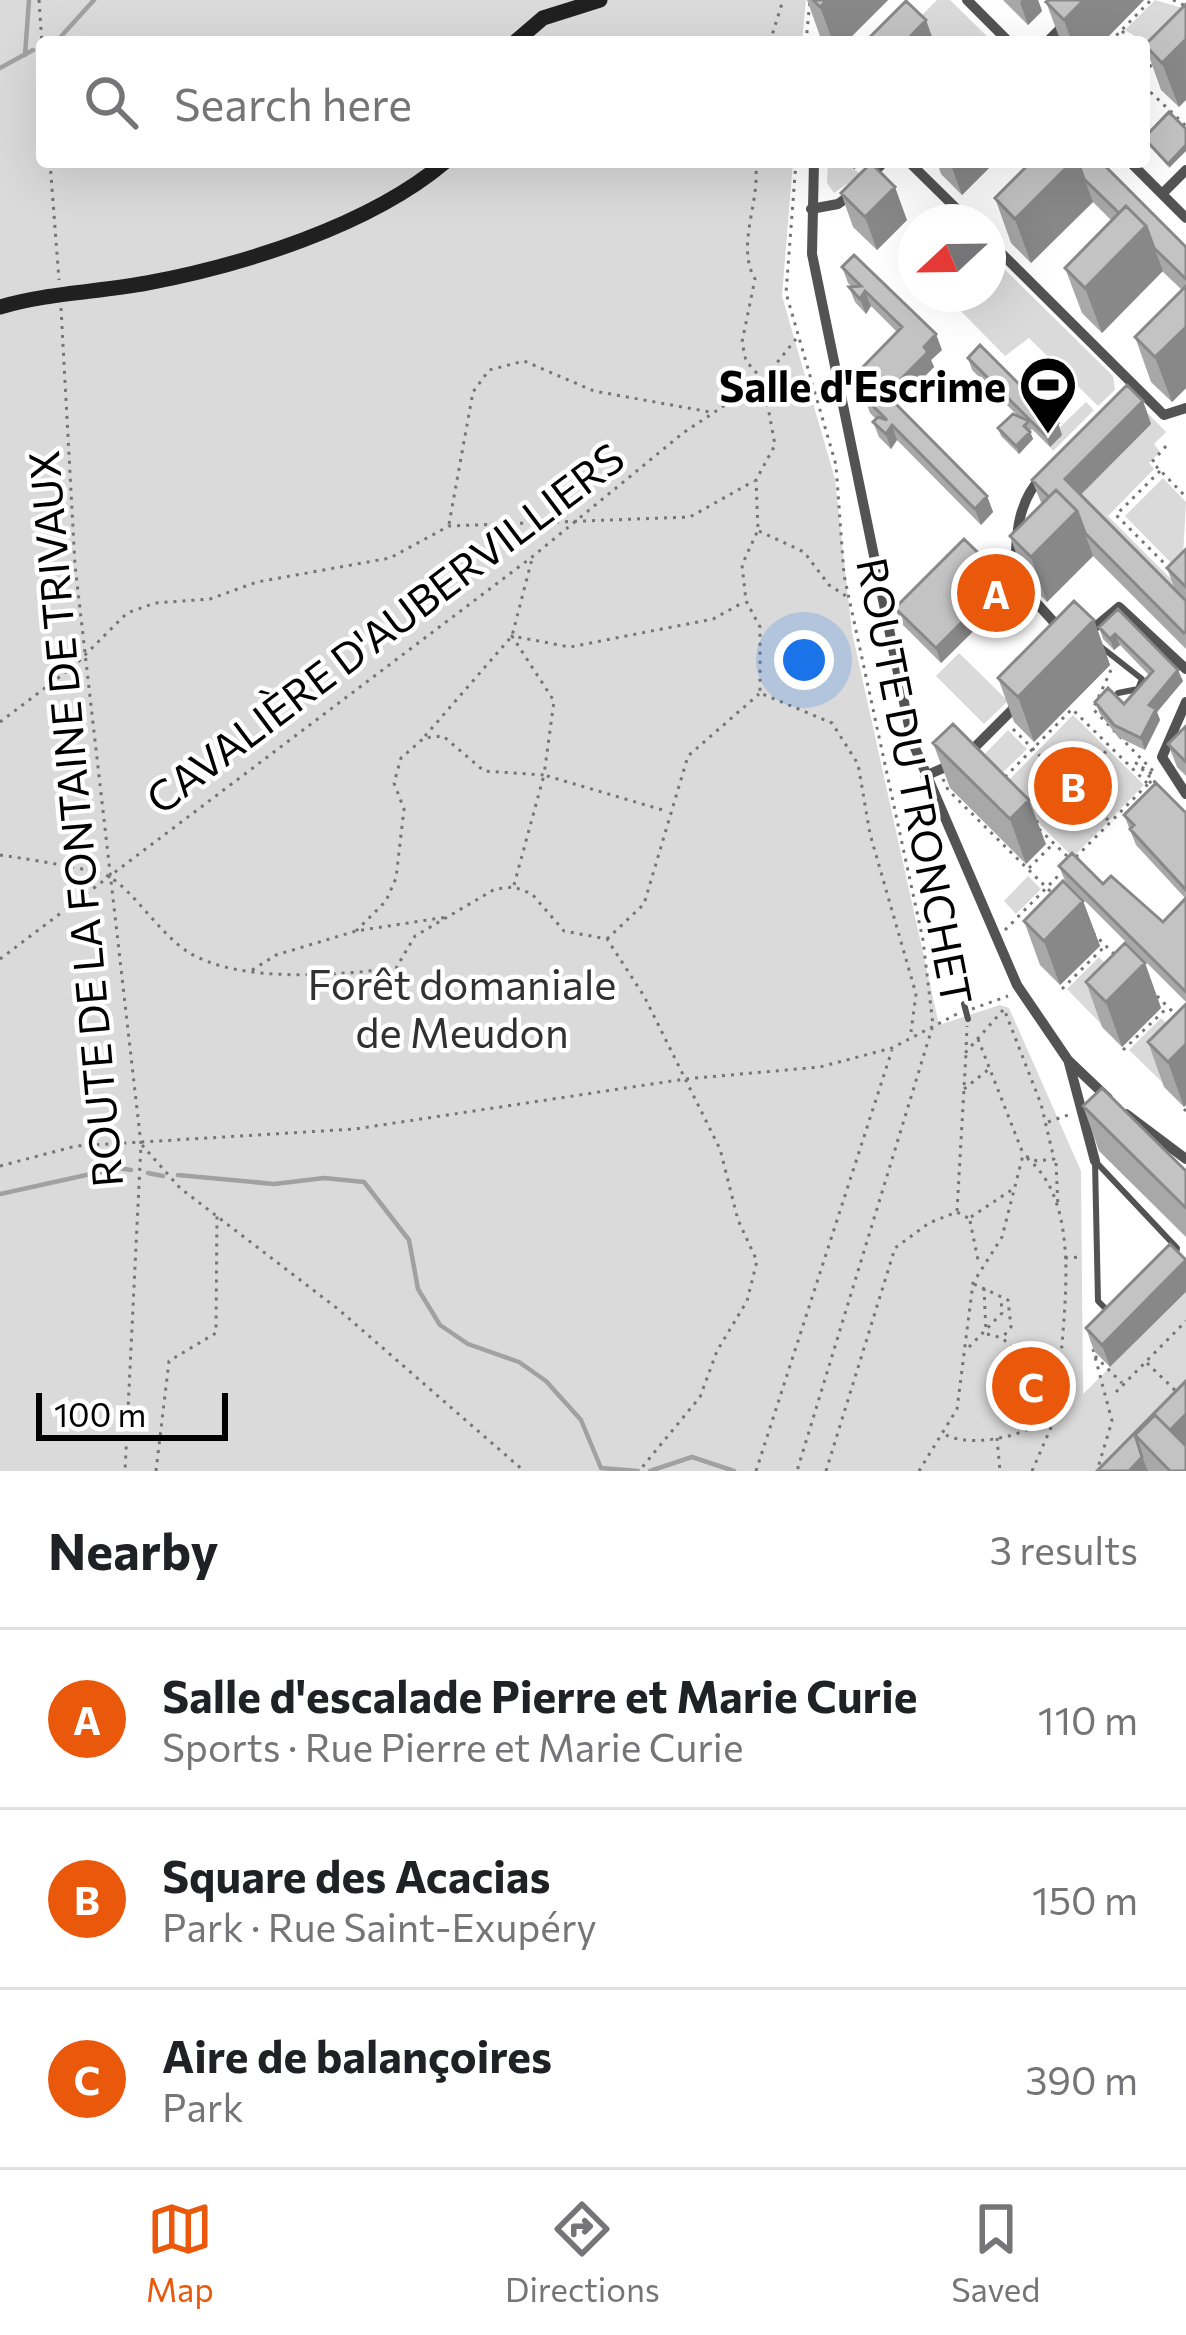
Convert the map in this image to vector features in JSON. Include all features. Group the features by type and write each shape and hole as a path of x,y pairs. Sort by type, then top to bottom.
{"main road":[{"path":"523,36 554,13 600,0"},
{"path":"0,307 203,272 275,250 383,201 435,168"}],"street":[{"path":"967,0 1003,36"},
{"path":"1053,36 1074,15"},
{"path":"814,168 812,254 908,724 925,776 1017,985 1068,1060 1120,1110 1185,1158"},
{"path":"811,208 845,201 878,168"},
{"path":"915,168 952,204"},
{"path":"1136,168 1186,218"},
{"path":"1162,194 1186,170"},
{"path":"1006,259 1129,389 1164,415 1186,408"},
{"path":"1046,472 1030,488 1021,513 1015,579 1076,645 1119,607 1186,669"},
{"path":"925,776 962,760 1033,689"},
{"path":"1186,702 1162,757 1186,794"},
{"path":"1068,1060 1095,1161"},
{"path":"1089,1133 1093,1124 1120,1110"}],"lane":[{"path":"1088,633 1143,683 1118,693"},
{"path":"964,1004 968,1019"},
{"path":"1095,1161 1177,1248 1175,1257 1120,1312 1110,1313 1097,1300 1095,1161"}],"path":[{"path":"39,0 41,36"},
{"path":"772,36 783,0"},
{"path":"807,36 810,0"},
{"path":"1116,36 1151,0"},
{"path":"1173,0 1186,6"},
{"path":"1121,30 1127,36"},
{"path":"1150,58 1166,65"},
{"path":"1150,67 1154,62"},
{"path":"1153,94 1166,82"},
{"path":"1150,91 1186,126"},
{"name":"ROUTE DE LA FONTAINE DE TRIVAUX","path":"50,168 76,565 141,1144 124,1471"},
{"path":"607,939 644,904 688,756 760,693 760,627 746,601 742,565 758,530 756,480 775,445 763,380 746,361 741,328 755,279 750,270 750,219 760,187 756,168"},
{"name":"ROUTE DU TRONCHET","path":"796,168 786,293 836,465 849,597 923,940 934,1025 797,1471"},
{"path":"857,168 871,175"},
{"name":"CAVALIÈRE D'AUBERVILLIERS","path":"0,959 763,380 797,338"},
{"path":"448,526 473,392 489,370 524,361 594,391 715,412"},
{"path":"1166,446 1152,462 1186,497"},
{"path":"1160,471 1117,515 1182,582"},
{"path":"0,722 74,666 127,613 155,603 210,599 257,582 390,558 448,526 573,525 690,517 756,480"},
{"path":"758,530 804,552 829,585 849,597"},
{"path":"356,932 386,901 395,878 404,809 394,783 401,758 512,636 532,557"},
{"path":"512,636 571,647 712,619 746,601"},
{"path":"512,636 554,701 544,775 514,887"},
{"path":"1110,656 1115,664 1096,694 1096,714 1157,777"},
{"path":"760,693 832,723 858,764 870,834 916,994 911,1034"},
{"path":"1096,694 1106,704"},
{"path":"996,786 1072,709 1148,784"},
{"path":"1004,719 1053,769"},
{"path":"424,738 443,736 484,771 544,775 668,812"},
{"path":"1092,766 1111,747"},
{"path":"1127,764 1137,754"},
{"path":"1075,759 1092,766 1100,781 1092,804 1070,812 1055,805 1047,788 1053,769 1075,759"},
{"path":"996,942 1008,937 1005,931 1153,780 1138,760 1157,777"},
{"path":"1148,784 1157,777"},
{"path":"948,790 1062,902"},
{"path":"1092,804 1111,823"},
{"path":"1035,824 1055,805"},
{"path":"1022,812 1072,862"},
{"path":"1028,869 1054,843"},
{"path":"0,855 108,875 148,920 191,954 250,971 291,975 397,968 415,936 495,890 514,887 532,895 564,931 607,939 644,996 720,1149 757,1276 717,1351 700,1397 639,1471"},
{"path":"250,971 276,956 356,932 449,917"},
{"path":"1091,931 1121,961"},
{"path":"1062,989 1106,945"},
{"path":"1152,991 1186,1024"},
{"path":"0,1166 76,1147 355,1129 685,1079 820,1067 892,1048 911,1034 1011,995"},
{"path":"1123,1050 1168,1006"},
{"path":"966,1052 1004,1008 1047,1123 1054,1159 1063,1258 1060,1373"},
{"path":"957,1212 968,1019"},
{"path":"978,1039 1023,1155 1044,1172 1058,1214"},
{"path":"756,1471 892,1048"},
{"path":"963,1090 989,1069"},
{"path":"1047,1123 1058,1119"},
{"path":"141,1144 180,1187 338,1309 524,1471"},
{"path":"1023,1155 1037,1162 1054,1159"},
{"path":"919,1471 957,1409 973,1283 979,1267 1002,1238 1023,1155"},
{"path":"970,1219 1014,1187"},
{"path":"957,1212 970,1219"},
{"path":"826,1471 895,1248 957,1212"},
{"path":"155,1471 169,1361 216,1333 217,1214"},
{"path":"970,1219 979,1267"},
{"path":"1063,1258 1080,1257"},
{"path":"973,1283 1002,1297 1011,1327 1002,1338"},
{"path":"984,1288 987,1334"},
{"path":"965,1347 987,1334 1005,1313"},
{"path":"1116,1392 1186,1321"},
{"path":"987,1334 1002,1338 1014,1351 1052,1354 1060,1373 1064,1388 1057,1414 1032,1471"},
{"path":"1103,1338 1090,1351 1124,1384"},
{"path":"1027,1354 1029,1366"},
{"path":"1094,1354 1112,1429 1097,1471"},
{"path":"1146,1362 1179,1395 1186,1388"},
{"path":"1041,1406 1049,1420"},
{"path":"945,1434 978,1444 1057,1414"},
{"path":"997,1438 1000,1471"}],"green space":[{"name":"Forêt domaniale de Meudon","path":"0,0 806,0 803,36 36,36 36,168 793,168 782,296 835,479 852,632 939,1025 1000,1005 1009,1008 1081,1171 1083,1394 1186,1292 1186,1413 1128,1471 0,1471"},
{"path":"937,0 950,0 987,36 913,36 907,30"},
{"path":"1155,0 1186,9 1154,59 1150,36 1134,36 1125,30"},
{"path":"828,168 852,168 861,174 834,193 827,183"},
{"path":"1006,271 1113,376 1115,390 1098,406 1029,338 1005,356 962,312 1006,312"},
{"path":"1086,402 1094,410 1053,451 1050,447 1062,435 1057,430"},
{"path":"1139,404 1166,432 1154,444 1160,452 1149,463 1154,469 1108,516 1181,589 1186,610 1073,502"},
{"path":"1163,478 1186,502 1182,574 1125,516"},
{"path":"959,653 1008,701 984,724 936,676"},
{"path":"1073,715 1144,785 1073,857 1002,787"},
{"path":"1008,730 1027,749 996,779 978,761"},
{"path":"1028,876 1041,889 1016,914 1004,901"},
{"path":"1099,957 1134,993 1102,1025 1067,989"},
{"path":"1161,1018 1186,1043 1165,1085 1129,1050"}],"building":[{"path":"1084,0 1064,20 1046,2"},
{"path":"906,1 926,20 911,36 871,36"},
{"path":"1186,4 1186,39 1162,63 1150,50 1150,40"},
{"path":"1169,112 1186,129 1186,145 1168,164 1150,144 1150,132"},
{"path":"866,168 876,168 895,187 865,217 841,193"},
{"path":"1025,168 1066,168 1015,219 1006,204 995,198"},
{"path":"1080,168 1107,168 1186,247 1186,279 1154,248 1146,226 1126,206 1119,213 1084,179"},
{"path":"1126,206 1146,226 1085,288 1065,268"},
{"path":"854,255 898,297 898,312 913,312 936,334 924,347 928,352 886,394 987,496 975,509 892,425 886,434 873,422 878,417 887,420 864,397 876,385 861,369 902,327 865,291 860,299 849,287 861,286 842,267"},
{"path":"1186,286 1186,327 1155,357 1135,337"},
{"path":"980,345 1058,423 1045,435 968,358"},
{"path":"1127,385 1143,401 1065,479 1186,601 1184,633 1085,533 1077,511 1056,490 1049,497 1032,480"},
{"path":"1013,414 1029,421 1024,426 1030,432 1016,446 998,428"},
{"path":"1056,490 1077,511 1031,557 1010,536"},
{"path":"964,539 1005,579 936,648 895,608"},
{"path":"1186,549 1186,587 1167,568"},
{"path":"1074,601 1094,620 1018,697 998,678"},
{"path":"1118,609 1178,670 1149,705 1156,709 1141,738 1114,725 1095,702 1108,688 1124,704 1153,671 1115,634 1110,639 1099,627"},
{"path":"953,724 1029,800 1010,819 933,743"},
{"path":"1186,726 1186,762 1168,744"},
{"path":"1156,783 1186,813 1186,890 1130,829 1134,825 1124,815"},
{"path":"1072,853 1103,884 1111,876 1163,922 1186,898 1186,992 1059,866"},
{"path":"1063,881 1083,901 1044,941 1024,921"},
{"path":"1125,943 1145,963 1106,1002 1086,982"},
{"path":"1186,1004 1186,1044 1168,1062 1148,1042"},
{"path":"1102,1088 1186,1171 1186,1208 1083,1106"},
{"path":"1170,1244 1186,1260 1102,1345 1086,1328"},
{"path":"1186,1381 1186,1414 1170,1430 1155,1415 1135,1435 1142,1457 1129,1471 1097,1471"},
{"path":"1155,1415 1186,1446 1186,1471 1170,1471 1135,1435"}],"waterway":[{"path":"25,55 29,0"},
{"path":"61,36 94,0"},
{"path":"0,68 33,50"},
{"path":"0,1194 118,1168 131,1170"},
{"path":"148,1173 163,1176"},
{"path":"178,1175 274,1184 324,1178 364,1182 409,1240 418,1289 440,1325 468,1344 519,1362 546,1381 581,1420 601,1468 638,1471"},
{"path":"650,1471 692,1457 734,1471"}],"place":[{"name":"Salle d'Escrime","path":"1048,436"},
{"name":"Salle d'escalade Pierre et Marie Curie","path":"996,593"},
{"name":"Square des Acacias","path":"1073,786"},
{"name":"Aire de balançoires","path":"1031,1386"}]}
